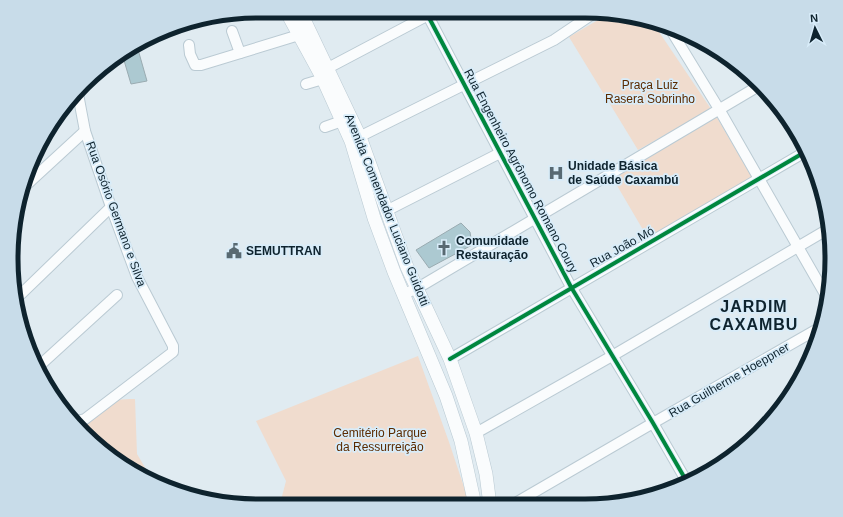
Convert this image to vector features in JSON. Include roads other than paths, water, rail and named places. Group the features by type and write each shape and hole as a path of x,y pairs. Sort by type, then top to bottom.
{"main road":[{"name":"Avenida Comendador Luciano Guidotti","path":"290,18 298,35 325,74 356,139 416,289 450,359 476,433 486,474 489,499"},
{"name":"Avenida Comendador Luciano Guidotti","path":"303,18 342,121 356,139 374,218 403,294 448,402 461,441 474,499"}],"street":[{"path":"306,84 420,18"},
{"name":"Rua Engenheiro Agrônomo Romano Coury","path":"431,18 464,86 571,287 684,477"},
{"path":"356,139 554,40 586,18"},
{"path":"232,31 240,53"},
{"path":"189,45 190,54 195,65 298,35"},
{"path":"674,35 719,109 758,179 823,289"},
{"path":"403,294 416,289 755,88"},
{"name":"Rua Osório Germano e Silva","path":"79,99 85,131 137,276 173,346 173,352 80,419"},
{"path":"75,104 81,110"},
{"path":"325,127 342,121"},
{"path":"31,180 85,131"},
{"path":"386,211 500,153"},
{"name":"Rua João Mó","path":"450,359 801,154"},
{"path":"21,295 111,207"},
{"path":"476,433 612,356 823,232"},
{"path":"42,363 117,295"},
{"name":"Rua Guilherme Hoeppner","path":"522,499 813,332"}],"place":[{"name":"Unidade Básica de Saúde Caxambú","path":"556,173"},
{"name":"Comunidade Restauração","path":"444,248"},
{"name":"SEMUTTRAN","path":"234,251"}],"district":[{"name":"JARDIM CAXAMBU","path":"754,315"}],"park label":[{"name":"Praça Luiz Rasera Sobrinho","path":"650,92"},
{"name":"Cemitério Parque da Ressurreição","path":"380,440"}]}
